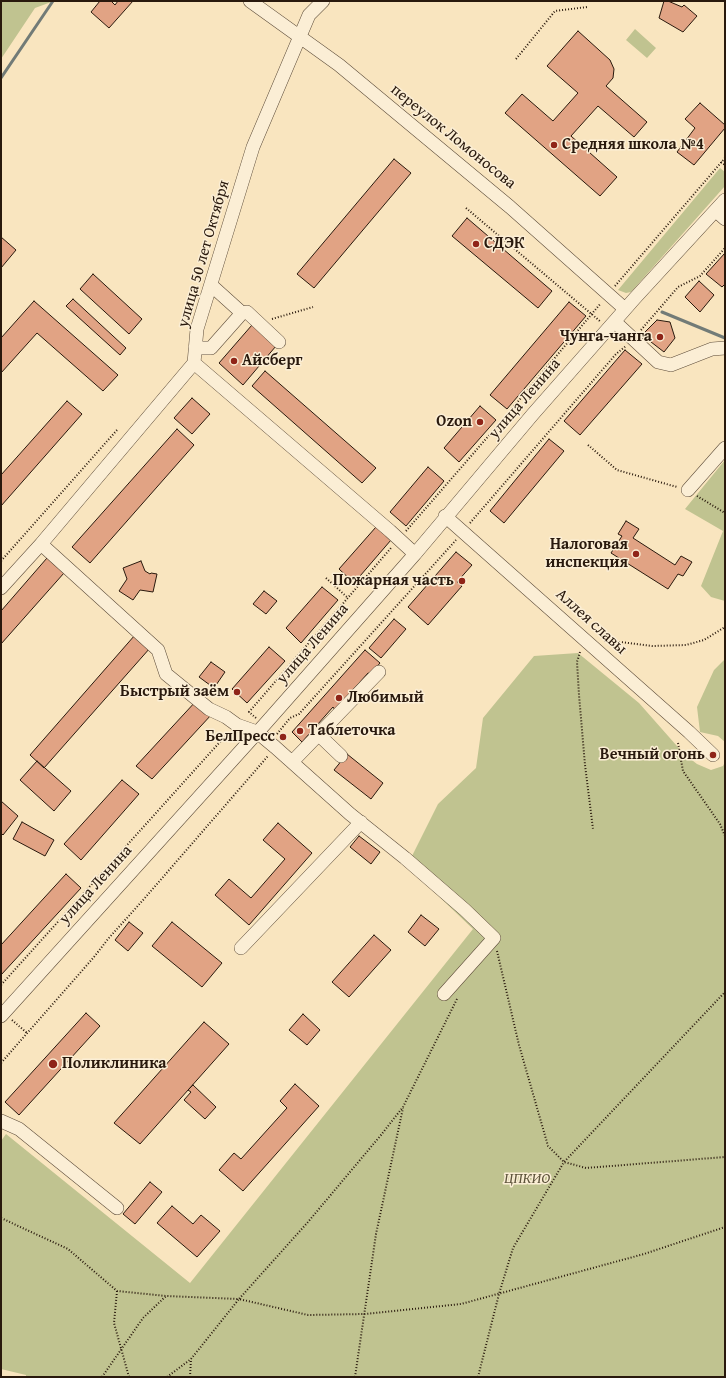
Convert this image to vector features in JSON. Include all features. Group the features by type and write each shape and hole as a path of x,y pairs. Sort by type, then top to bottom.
{"street":[{"name":"переулок Ломоносова","path":"250,1 339,66 510,207 625,309"},
{"name":"улица 50 лет Октября","path":"194,363 197,329 253,147 309,15 324,1"},
{"name":"улица Ленина","path":"2,1014 261,728 415,554 445,516 625,309 720,215 725,200"},
{"path":"211,285 242,313"},
{"path":"195,348 211,348 242,313 247,312 279,342"},
{"path":"612,325 628,340 658,362 671,365 712,349 725,348"},
{"path":"1,588 41,544 194,363 415,554"},
{"path":"688,490 725,448"},
{"name":"Аллея славы","path":"445,516 464,531 713,755"},
{"path":"41,544 158,650 166,674 209,709 226,717 237,725 261,728 275,747 361,822 417,868 465,910 494,938 444,994"},
{"path":"292,762 379,672"},
{"path":"319,734 341,756"},
{"path":"241,948 361,822"},
{"path":"1,1121 18,1129 117,1208"}],"path":[{"path":"516,59 555,11 587,7"},
{"path":"261,728 248,712 505,417 725,158"},
{"path":"721,162 725,166"},
{"path":"466,208 592,314 612,325"},
{"path":"1,1063 108,939 144,900 275,747 277,733 290,718 299,714 464,531 616,354 627,345 628,340 678,287 700,276 725,248"},
{"path":"259,323 313,308"},
{"path":"1,561 117,430"},
{"path":"588,445 617,470 688,490 725,513"},
{"path":"326,578 348,598"},
{"path":"593,829 585,765 577,662 581,648 588,643 601,641 652,646 686,645 704,640 725,627"},
{"path":"1,984 146,823 237,725"},
{"path":"678,743 684,771 720,824 725,836"},
{"path":"494,938 519,1045 548,1146 564,1162 586,1168 725,1156"},
{"path":"478,1377 499,1294 513,1248 564,1162 725,992"},
{"path":"167,1377 192,1359 239,1299 308,1222 382,1135 403,1107 460,994"},
{"path":"2,1014 27,1033"},
{"path":"355,1377 376,1234 403,1107"},
{"path":"1,1218 68,1249 117,1291 166,1296 239,1299 308,1315 365,1314 461,1304 644,1254 725,1227"},
{"path":"117,1291 114,1323 130,1377"},
{"path":"102,1377 143,1318 166,1296"},
{"path":"190,1377 192,1359"}],"green space":[{"path":"1,1 54,1 35,8 1,59"},
{"path":"635,29 656,48 647,58 626,40"},
{"path":"720,168 725,172 725,186 631,292 626,293 618,290"},
{"path":"725,460 725,601 711,597 701,586 723,531 685,509"},
{"name":"ЦПКИО","path":"578,653 639,703 684,754 697,764 711,770 723,766 725,762 725,1377 26,1377 26,1375 1,1369 1,1141 6,1134 190,1283 473,929 407,866 438,804 476,768 483,718 534,656"},
{"path":"725,659 725,742 718,736 700,732 697,707 714,670"}],"building":[{"path":"100,1 111,1 115,5 118,1 133,1 109,28 91,12"},
{"path":"664,1 668,1 682,7 684,5 697,16 683,32 659,18"},
{"path":"578,31 610,60 614,69 613,78 606,86 647,122 634,137 598,106 571,136 617,177 600,196 505,113 522,94 553,121 578,93 547,66"},
{"path":"700,103 725,125 725,128 694,165 677,152 695,128 685,119"},
{"path":"394,159 411,173 314,288 297,274"},
{"path":"467,218 552,291 538,308 452,236"},
{"path":"1,237 16,250 1,268"},
{"path":"725,253 725,284 722,287 706,274"},
{"path":"93,274 142,319 129,334 80,289"},
{"path":"699,281 714,295 700,312 685,297"},
{"path":"73,299 126,348 120,355 66,306"},
{"path":"34,301 118,375 103,391 37,333 1,373 1,338"},
{"path":"569,302 586,316 507,409 490,395"},
{"name":"Чунга-чанга","path":"657,320 670,322 675,338 664,352 642,335"},
{"path":"252,325 276,346 243,385 219,363"},
{"path":"625,350 642,364 580,435 564,421"},
{"path":"265,371 376,468 362,483 252,386"},
{"path":"192,398 210,414 192,434 174,418"},
{"path":"67,401 82,414 1,506 1,475"},
{"path":"480,406 496,420 459,462 444,448"},
{"path":"177,429 194,445 90,563 72,547"},
{"path":"549,439 564,451 504,523 490,511"},
{"path":"428,467 444,481 406,526 390,512"},
{"name":"Налоговая инспекция","path":"626,521 639,529 633,538 675,565 681,556 692,562 683,576 678,574 668,589 611,553 622,536 618,534"},
{"path":"376,527 391,540 354,583 339,569"},
{"path":"456,552 472,565 457,582 462,586 428,625 408,607"},
{"path":"47,558 64,573 1,644 1,611"},
{"path":"141,561 145,571 150,574 157,574 153,592 140,590 133,600 119,591 127,579 123,568"},
{"path":"322,587 338,600 301,643 286,628"},
{"path":"264,591 277,601 266,614 253,604"},
{"path":"394,619 406,629 381,658 369,648"},
{"path":"135,635 150,648 44,768 30,755"},
{"path":"269,647 285,661 247,703 232,689"},
{"path":"365,650 380,663 371,674 368,673 335,710 333,707 302,742 292,732"},
{"path":"211,662 225,672 214,688 199,677"},
{"path":"197,700 212,714 152,779 136,766"},
{"path":"347,754 383,783 371,799 334,770"},
{"path":"37,761 71,791 54,811 20,780"},
{"path":"122,780 139,794 81,860 64,844"},
{"path":"1,801 18,816 3,835 1,833"},
{"path":"22,822 54,840 45,856 13,839"},
{"path":"278,823 312,853 249,925 215,895 229,879 251,898 285,859 263,840"},
{"path":"359,836 380,852 371,864 350,847"},
{"path":"66,874 81,888 1,975 1,945"},
{"path":"421,915 439,929 425,946 408,932"},
{"path":"129,922 143,933 128,951 115,940"},
{"path":"172,922 222,963 202,987 152,946"},
{"path":"374,935 391,950 349,997 332,982"},
{"name":"Поликлиника","path":"86,1013 100,1026 19,1115 5,1102"},
{"path":"303,1014 320,1030 307,1045 289,1030"},
{"path":"204,1022 229,1044 140,1144 114,1123"},
{"path":"295,1084 319,1106 243,1191 219,1170 234,1153 241,1159 287,1108 280,1101"},
{"path":"193,1085 216,1107 205,1119 184,1100 191,1092 188,1090"},
{"path":"150,1182 162,1192 135,1224 123,1214"},
{"path":"172,1206 193,1224 201,1215 220,1231 197,1257 157,1223"}],"waterway":[{"path":"1,78 53,1"},
{"path":"662,312 725,338"}],"place":[{"name":"Средняя школа №4","path":"554,145"},
{"name":"СДЭК","path":"476,244"},
{"name":"Чунга-чанга","path":"660,337"},
{"name":"Айсберг","path":"234,361"},
{"name":"Ozon","path":"480,422"},
{"name":"Налоговая инспекция","path":"636,554"},
{"name":"Пожарная часть","path":"462,581"},
{"name":"Быстрый заём","path":"237,692"},
{"name":"Любимый","path":"339,698"},
{"name":"Таблеточка","path":"300,731"},
{"name":"БелПресс","path":"283,737"},
{"name":"Вечный огонь","path":"713,755"},
{"name":"Поликлиника","path":"53,1064"}]}
